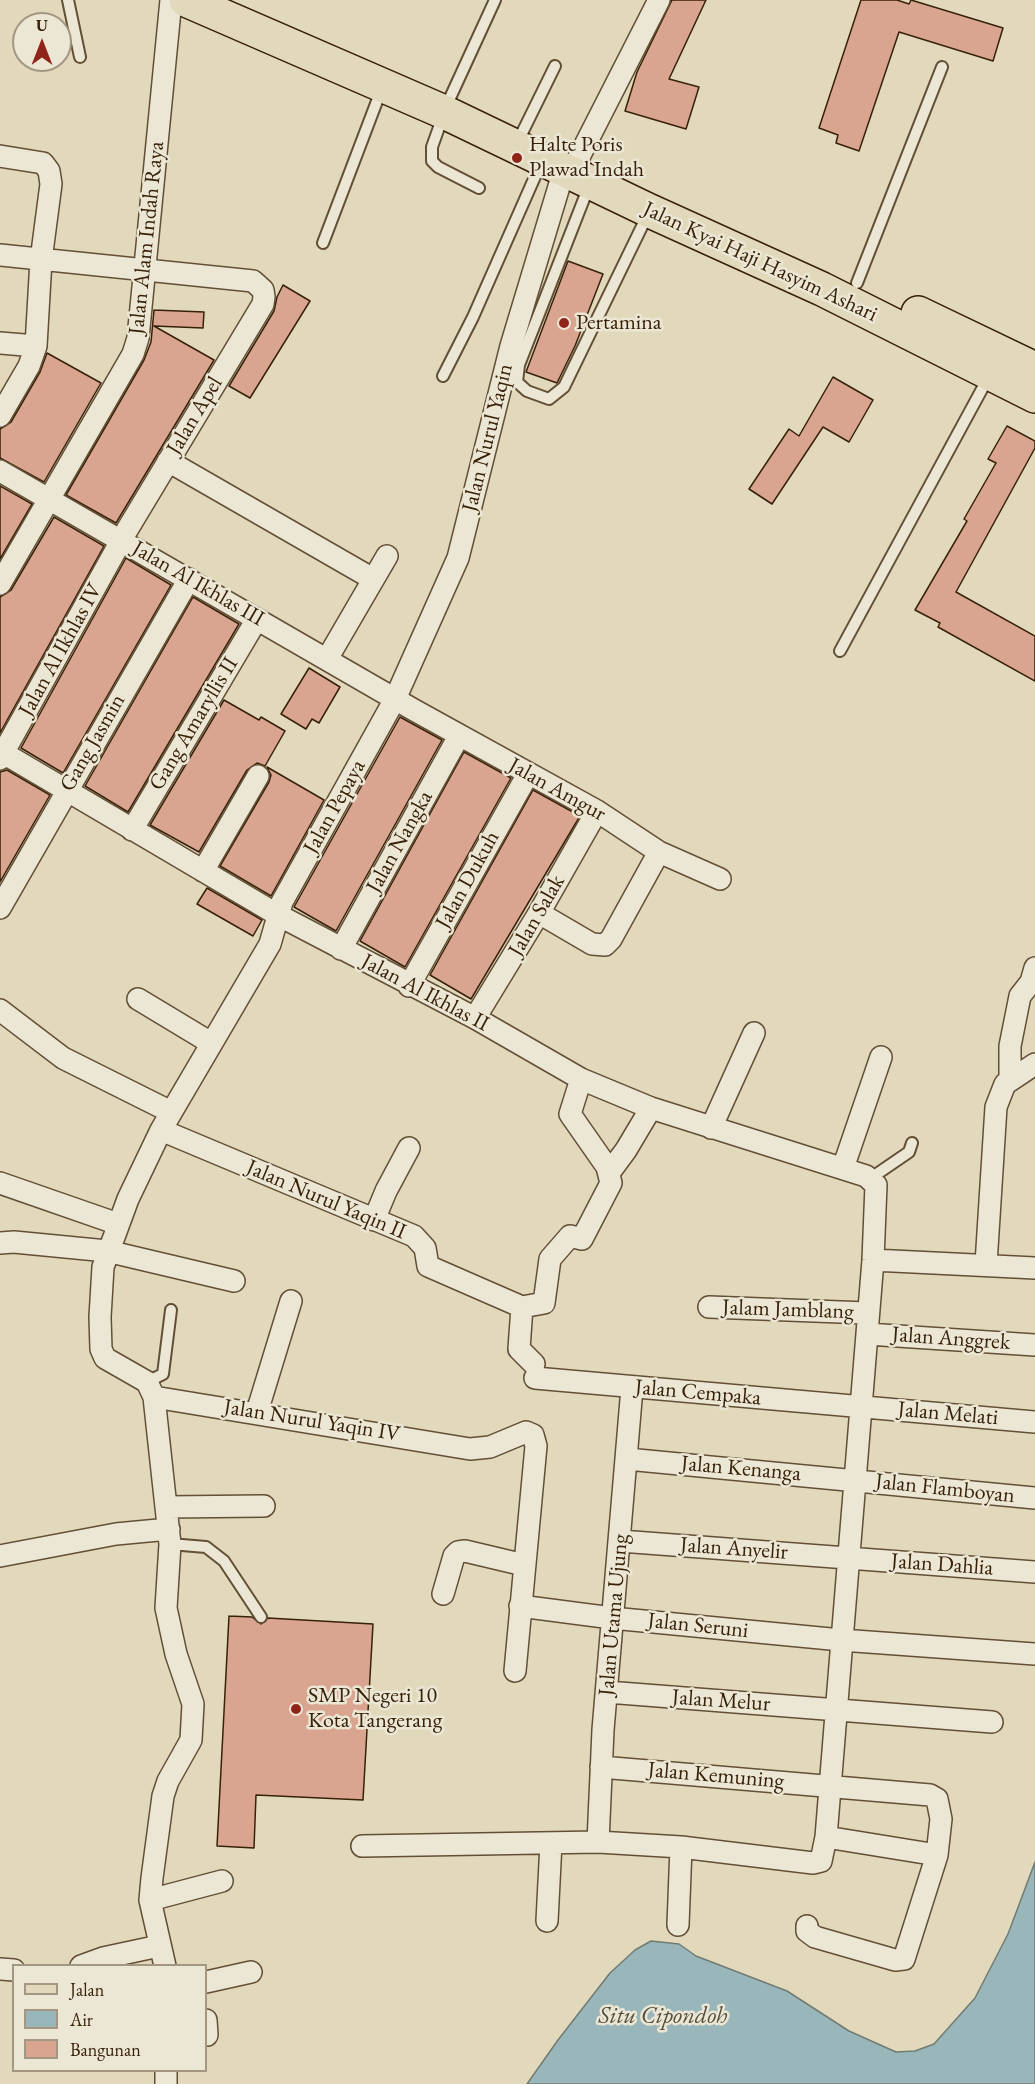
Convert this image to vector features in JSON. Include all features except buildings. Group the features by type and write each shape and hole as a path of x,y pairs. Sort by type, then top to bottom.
{"main road":[{"name":"Jalan Kyai Haji Hasyim Ashari","path":"186,0 383,85 523,131 569,167"},
{"name":"Jalan Kyai Haji Hasyim Ashari","path":"231,0 569,167 857,284 1035,369"},
{"name":"Jalan Kyai Haji Hasyim Ashari","path":"653,201 1035,396"}],"street":[{"name":"Jalan Alam Indah Raya","path":"0,584 51,500 133,354 138,338 171,0"},
{"name":"Jalan Nurul Yaqin","path":"395,699 458,558 511,346 569,167 659,0"},
{"path":"0,156 43,163 49,171 51,184 41,260 36,346 29,366 0,417"},
{"path":"0,255 145,270"},
{"name":"Jalan Apel","path":"122,540 263,304 263,290 253,281 145,270"},
{"path":"0,343 36,346"},
{"path":"168,461 373,579"},
{"name":"Jalan Al Ikhlas III","path":"0,471 395,699"},
{"name":"Jalan Al Ikhlas IV","path":"1,754 122,540"},
{"path":"327,659 387,556"},
{"name":"Gang Jasmin","path":"0,908 65,791 189,579"},
{"name":"Gang Amaryllis II","path":"132,830 257,619"},
{"name":"Jalan Amgur","path":"395,699 597,811 659,852 720,879"},
{"name":"Jalan Pepaya","path":"170,1126 211,1043 270,944 282,902 395,699"},
{"name":"Jalan Nangka","path":"341,949 459,736"},
{"name":"Jalan Al Ikhlas II","path":"1,754 278,915 409,986 475,1018 581,1079 651,1108 843,1168 872,1180"},
{"name":"Jalan Dukuh","path":"409,986 528,774"},
{"path":"203,871 258,776"},
{"name":"Jalan Salak","path":"475,1018 539,913 597,811"},
{"path":"539,913 592,944 605,945 611,939 659,852"},
{"path":"1010,1079 1010,1046 1020,996 1031,982 1035,968"},
{"path":"138,999 211,1043"},
{"name":"Jalan Nurul Yaqin II","path":"0,1010 63,1058 170,1126 420,1241 425,1248 428,1266 522,1306"},
{"path":"711,1128 754,1033"},
{"path":"843,1168 881,1057"},
{"path":"986,1264 996,1107 1001,1089 1010,1079 1035,1064"},
{"path":"522,1306 544,1303 550,1260 570,1236 582,1239 611,1183 609,1173 570,1113 581,1079"},
{"path":"609,1173 651,1108"},
{"name":"Jalan Nurul Yaqin IV","path":"170,1126 118,1224 107,1251 100,1299 101,1348 105,1358 151,1390 257,1412 470,1449 490,1447 526,1432 533,1435 536,1446 524,1565"},
{"path":"374,1220 386,1191 409,1148"},
{"path":"362,1846 598,1842 681,1847 813,1863 821,1861 826,1838 873,1260 876,1185 872,1180"},
{"path":"0,1183 118,1224"},
{"path":"0,1243 14,1242 107,1251 234,1281"},
{"path":"873,1260 1035,1268"},
{"path":"257,1412 291,1301"},
{"name":"Jalan Cempaka","path":"522,1306 519,1349 535,1371 632,1388 861,1406"},
{"name":"Jalam Jamblang","path":"709,1307 867,1323"},
{"name":"Jalan Anggrek","path":"867,1323 1035,1345"},
{"name":"Jalan Utama Ujung","path":"598,1842 612,1618 632,1388"},
{"path":"84,1964 103,1958 162,1956 150,1900 163,1796 168,1781 187,1750 193,1728 193,1704 176,1654 166,1608 170,1536 151,1390"},
{"name":"Jalan Melati","path":"861,1406 1035,1422"},
{"name":"Jalan Kenanga","path":"627,1459 855,1479"},
{"name":"Jalan Flamboyan","path":"855,1479 1035,1498"},
{"path":"167,1507 264,1506"},
{"path":"0,1556 116,1534 170,1536"},
{"name":"Jalan Anyelir","path":"620,1541 849,1557"},
{"path":"443,1594 454,1556 458,1552 465,1551 524,1565 515,1671"},
{"name":"Jalan Dahlia","path":"849,1557 1035,1572"},
{"name":"Jalan Seruni","path":"520,1606 612,1618 841,1640 1035,1654"},
{"name":"Jalan Melur","path":"607,1692 992,1722"},
{"name":"Jalan Kemuning","path":"601,1767 935,1797 939,1802 941,1819 937,1854"},
{"path":"807,1926 807,1931 815,1937 895,1960 904,1959 937,1854 826,1838"},
{"path":"547,1921 551,1842"},
{"path":"678,1925 681,1847"},
{"path":"150,1900 222,1881"},
{"path":"207,1982 251,1972"}],"lane":[{"path":"68,0 80,57"},
{"path":"479,188 438,167 432,161 432,147 447,105 495,0"},
{"path":"523,131 555,66"},
{"path":"857,284 942,67"},
{"path":"323,243 383,85"},
{"path":"569,167 519,365 517,382 527,391 549,399 564,387 653,201"},
{"path":"443,375 473,317 569,167"},
{"path":"840,651 990,375"},
{"path":"872,1180 909,1152 912,1143"},
{"path":"151,1390 163,1374 171,1310"},
{"path":"170,1536 206,1547 224,1561 261,1617"}],"water":[{"name":"Situ Cipondoh","path":"1035,1862 1035,2084 527,2084 610,1973 635,1950 651,1941 679,1944 696,1956 787,1991 849,2031 896,2052 915,2051 934,2044 975,1998 1008,1934"}],"place":[{"name":"Halte Poris Plawad Indah","path":"517,158"},
{"name":"Pertamina","path":"564,323"},
{"name":"SMP Negeri 10 Kota Tangerang","path":"296,1709"}]}
